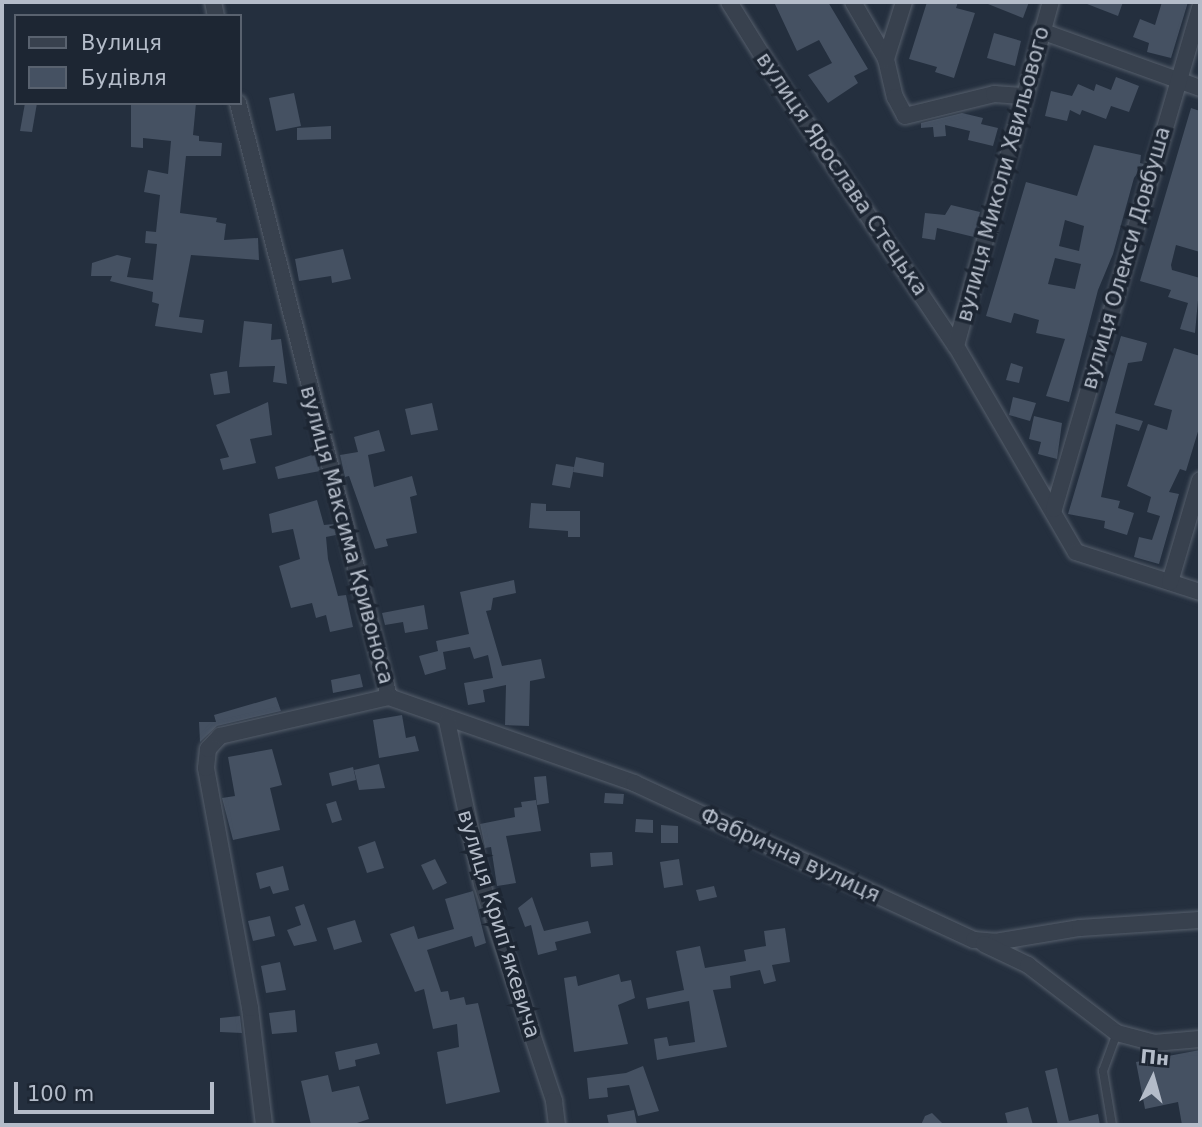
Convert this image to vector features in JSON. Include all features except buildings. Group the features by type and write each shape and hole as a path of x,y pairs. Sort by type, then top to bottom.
{"street":[{"name":"вулиця Ярослава Стецька","path":"729,2 785,92 956,346 1054,509 1076,552 1200,592"},
{"path":"853,2 886,59 905,116 994,94 1022,96"},
{"path":"886,59 904,2"},
{"name":"вулиця Миколи Хвильового","path":"956,346 1022,96 1051,2"},
{"name":"вулиця Олекси Довбуша","path":"1054,509 1177,79 1200,8"},
{"path":"1041,31 1200,88"},
{"name":"вулиця Максима Кривоноса","path":"239,105 389,697 220,736 208,749 206,768 250,1008 264,1125"},
{"path":"1170,582 1200,480"},
{"name":"Фабрична вулиця","path":"389,697 447,721 634,783 974,940 995,942 1080,928 1200,920"},
{"name":"вулиця Крипʼякевича","path":"447,721 482,884 554,1101 557,1125"},
{"path":"974,940 1028,965 1117,1033 1154,1043 1200,1039"}],"lane":[{"path":"1112,1125 1103,1071 1117,1033"}]}
